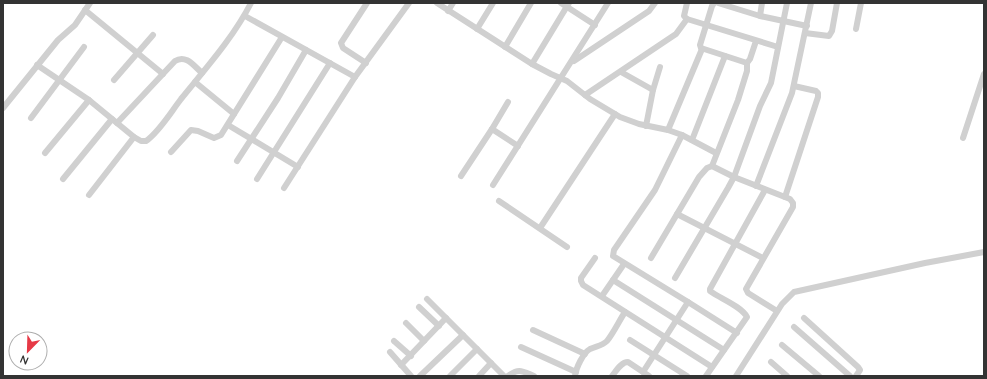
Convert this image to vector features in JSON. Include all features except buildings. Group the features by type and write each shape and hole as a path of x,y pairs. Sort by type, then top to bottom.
{"street":[{"path":"3,108 61,36 75,25 90,3"},
{"path":"37,65 89,100 134,137 141,141 146,141 202,73 245,16 251,3"},
{"path":"366,63 343,48 341,43 367,3"},
{"path":"284,188 355,77 409,3"},
{"path":"436,3 532,64 572,84 615,114 631,122 668,130 682,135 716,153"},
{"path":"448,11 453,3"},
{"path":"477,29 493,3"},
{"path":"505,47 531,3"},
{"path":"561,3 568,5 595,25"},
{"path":"493,186 608,3"},
{"path":"571,62 649,11 655,3"},
{"path":"688,3 684,16 687,19 778,47"},
{"path":"668,130 702,49 700,48 700,45 714,3"},
{"path":"718,3 760,16 783,21 829,36 832,31 837,3"},
{"path":"760,16 762,3"},
{"path":"675,278 734,177 760,106 771,83 787,3"},
{"path":"756,186 794,86 811,3"},
{"path":"856,29 861,3"},
{"path":"532,64 568,5"},
{"path":"85,10 162,74"},
{"path":"245,16 355,77"},
{"path":"583,93 621,72 676,34 687,19"},
{"path":"114,80 153,35"},
{"path":"172,152 191,130 198,131 214,138 221,134 279,35"},
{"path":"651,258 699,177 707,168 712,166 738,100 748,71 747,63 750,59 756,41"},
{"path":"31,118 84,47"},
{"path":"702,49 747,63"},
{"path":"237,161 278,98 306,50"},
{"path":"692,140 725,56"},
{"path":"63,179 114,121 175,61 183,58 202,73"},
{"path":"257,179 330,63"},
{"path":"646,126 653,90 660,67"},
{"path":"621,72 653,90"},
{"path":"963,138 982,92 984,74"},
{"path":"195,82 234,114"},
{"path":"785,197 818,97 816,90 794,86"},
{"path":"45,153 89,100"},
{"path":"460,176 492,129 508,102"},
{"path":"540,228 615,114"},
{"path":"228,124 298,167"},
{"path":"492,129 518,146"},
{"path":"682,135 655,190 614,250 612,256 737,333"},
{"path":"89,195 134,137"},
{"path":"712,166 715,169 785,197 793,203 793,207 748,286 747,292 777,311"},
{"path":"706,376 747,317 745,314 710,291 766,190"},
{"path":"499,201 567,247"},
{"path":"677,214 763,258"},
{"path":"736,376 777,311 794,292 984,252"},
{"path":"595,258 581,278 584,285 712,367"},
{"path":"602,296 624,264"},
{"path":"613,280 724,350"},
{"path":"427,299 504,376"},
{"path":"643,372 688,302"},
{"path":"418,307 439,326"},
{"path":"521,347 575,374 585,354 588,351 604,344 608,340 625,312"},
{"path":"401,365 446,318"},
{"path":"804,318 860,368 856,376"},
{"path":"406,323 424,341"},
{"path":"794,327 850,376"},
{"path":"533,330 585,354"},
{"path":"420,376 463,335"},
{"path":"630,340 688,376"},
{"path":"394,341 411,356"},
{"path":"782,345 819,376"},
{"path":"450,376 477,349"},
{"path":"390,352 411,376"},
{"path":"612,376 624,362 628,362 649,376"},
{"path":"771,362 787,376"},
{"path":"478,376 491,363"},
{"path":"508,376 518,370 534,376"}]}
